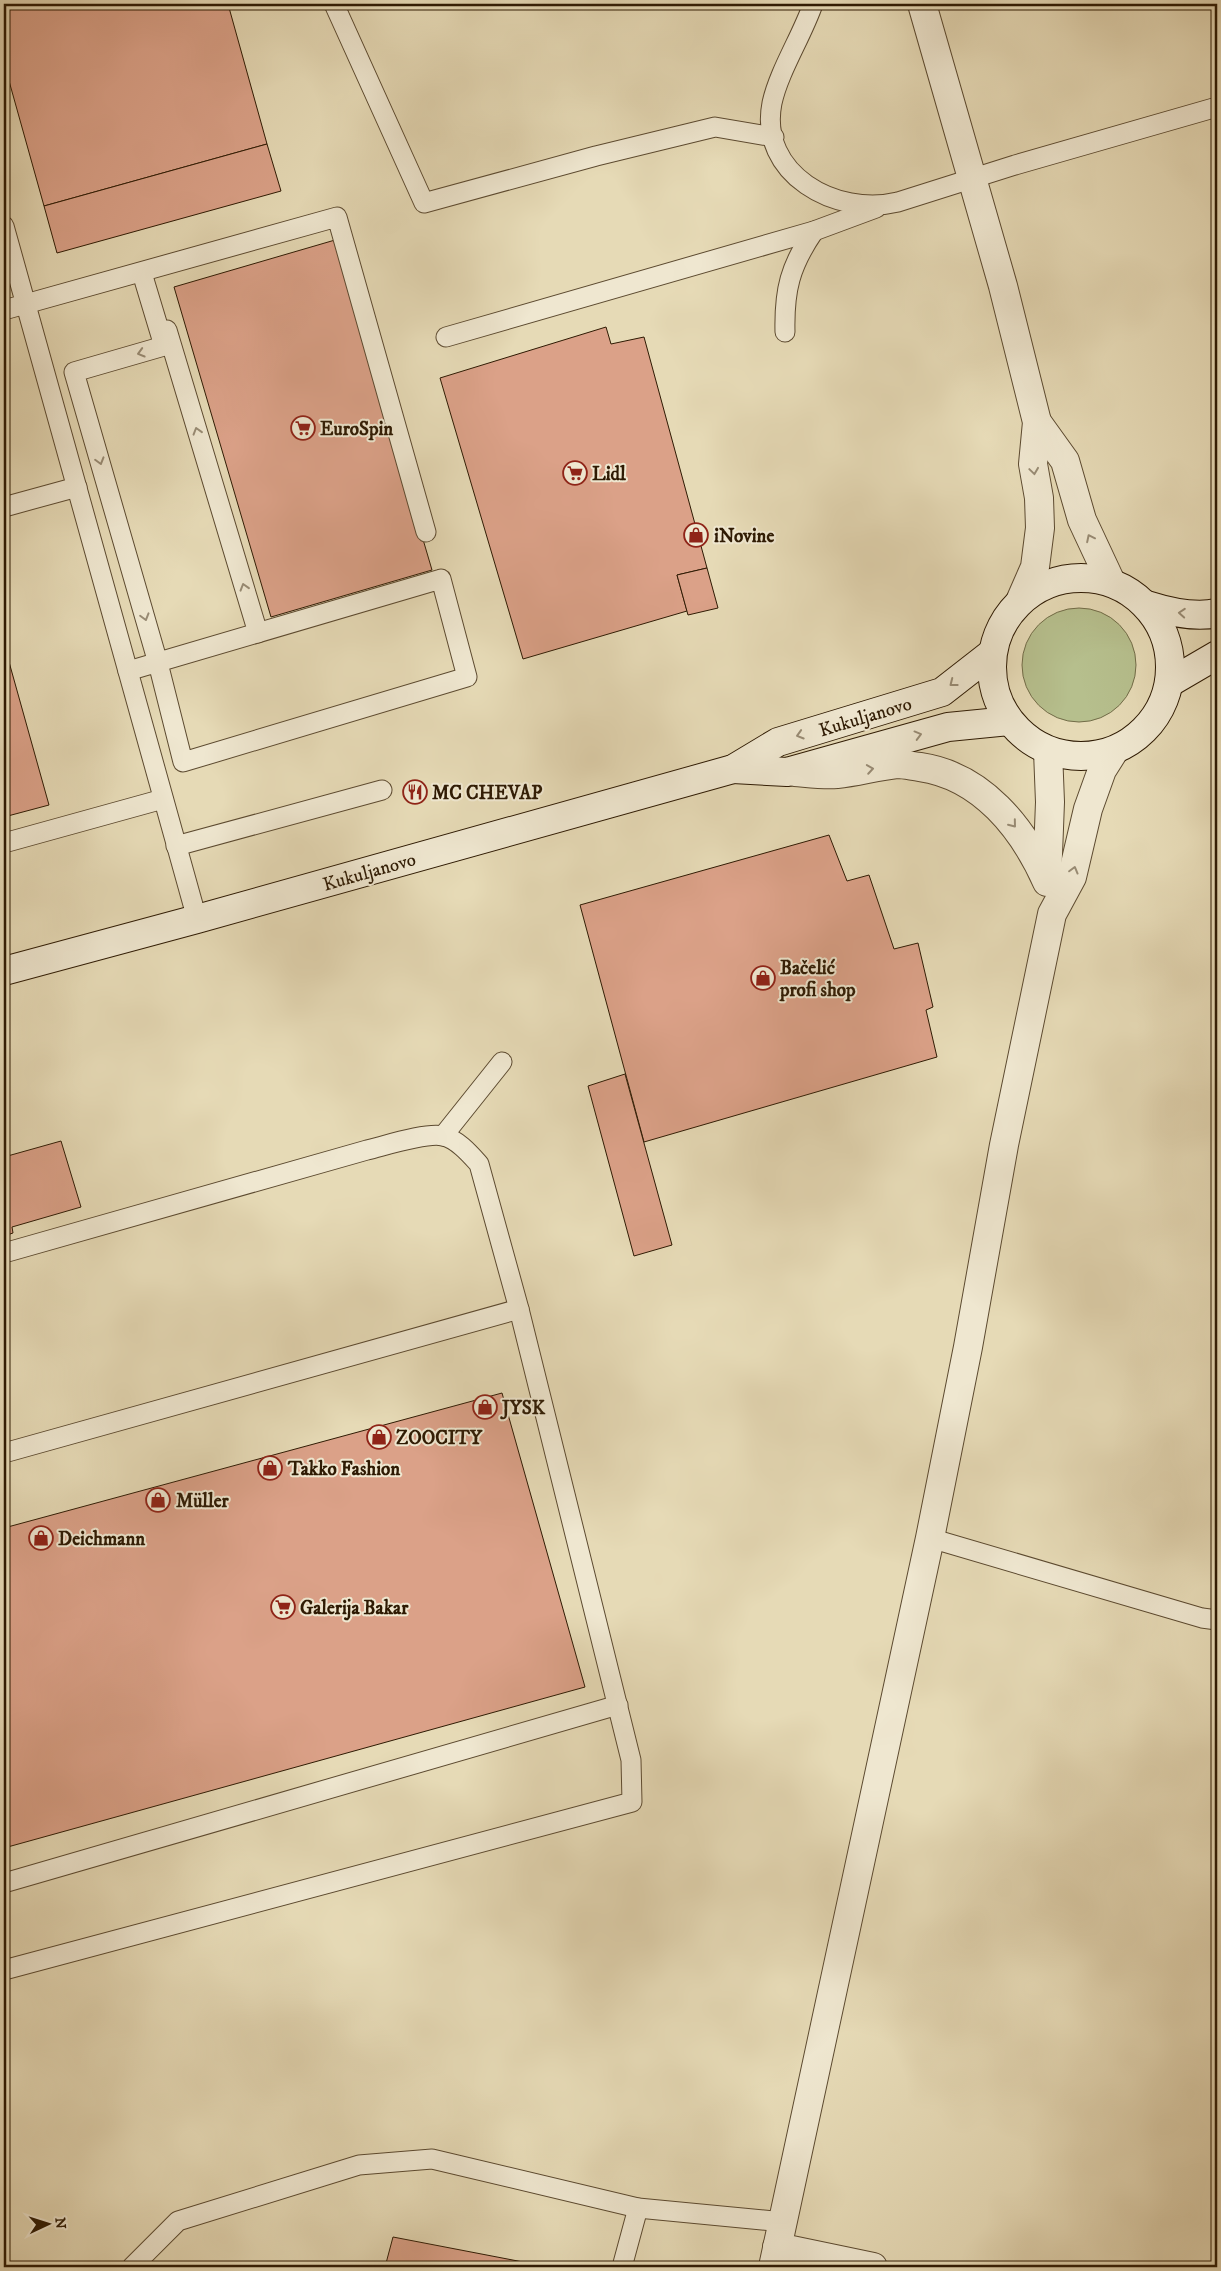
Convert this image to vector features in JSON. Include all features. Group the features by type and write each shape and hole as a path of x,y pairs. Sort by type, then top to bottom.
{"street":[{"path":"922,4 1003,286 1037,422 1033,464 1039,498 1040,528 1035,567 1021,599 1001,626 992,653 991,674 995,694 1009,721 1023,736 1048,751 1081,757 1114,750 1129,743 1147,727 1157,714 1169,683 1170,654 1163,631 1146,605 1131,592 1111,582 1077,576 1048,583 1021,599"},
{"path":"1037,422 1064,461 1082,520 1111,582"},
{"path":"1146,605 1176,614 1217,613"},
{"name":"Kukuljanovo","path":"4,971 733,769 778,742 942,692 992,653"},
{"path":"1169,683 1217,655"},
{"name":"Kukuljanovo","path":"733,769 787,772 948,727 1009,721"},
{"path":"874,2267 778,2245 930,1538 968,1347 1004,1145 1052,914 1072,877 1088,809 1102,770 1114,750"},
{"path":"1048,751 1050,802 1047,882 1052,914"},
{"path":"787,772 835,774 898,764 935,769 957,778 977,789 1011,821 1038,861 1047,882"}],"lane":[{"path":"334,4 424,203 596,156 715,127 774,137"},
{"path":"813,4 776,90 771,118 778,153 786,166 798,178 812,189 829,198 846,203 881,206"},
{"path":"446,338 814,231 881,206 972,178 1217,107"},
{"path":"4,310 337,217 426,532"},
{"path":"4,226 197,919"},
{"path":"785,332 784,312 791,271 801,250 814,231"},
{"path":"146,271 258,633"},
{"path":"128,672 158,663 258,633 441,579 467,677 183,762 158,663 74,372 164,346 146,271"},
{"path":"4,507 77,487"},
{"path":"176,846 382,790"},
{"path":"4,843 163,799"},
{"path":"443,1136 502,1062"},
{"path":"4,1253 367,1150 420,1138 443,1136 465,1148 479,1164 519,1309 631,1760 632,1802 4,1970"},
{"path":"4,1453 519,1309"},
{"path":"930,1538 1202,1618 1217,1620"},
{"path":"4,1883 618,1706"},
{"path":"132,2267 178,2221 359,2165 432,2159 638,2208 778,2245"},
{"path":"622,2267 638,2208"}],"green space":[{"path":"1079,608 1101,612 1111,617 1127,633 1132,643 1136,665 1132,687 1127,697 1111,713 1101,718 1079,722 1057,718 1047,713 1031,697 1026,687 1022,665 1026,643 1031,633 1047,617 1057,612"}],"building":[{"path":"4,4 228,4 267,144 44,206 4,63"},
{"path":"267,144 281,191 57,253 44,206"},
{"name":"EuroSpin","path":"335,240 432,570 271,617 174,287"},
{"name":"Lidl","path":"606,327 611,344 644,337 707,568 677,575 687,611 523,659 440,378"},
{"path":"707,568 718,608 688,615 677,575"},
{"path":"4,644 49,805 4,817"},
{"name":"Bačelić profi shop","path":"829,835 847,881 869,875 894,949 918,943 933,1007 926,1010 937,1057 644,1142 580,905"},
{"path":"625,1074 672,1245 634,1256 588,1086"},
{"path":"61,1141 81,1207 12,1227 13,1233 4,1236 4,1157"},
{"name":"Galerija Bakar","path":"502,1393 585,1687 4,1848 4,1528"},
{"path":"393,2237 549,2267 385,2267"}],"place":[{"name":"EuroSpin","path":"303,428"},
{"name":"Lidl","path":"575,473"},
{"name":"iNovine","path":"696,535"},
{"name":"MC CHEVAP","path":"415,792"},
{"name":"Bačelić profi shop","path":"763,978"},
{"name":"JYSK","path":"485,1407"},
{"name":"ZOOCITY","path":"379,1437"},
{"name":"Takko Fashion","path":"270,1468"},
{"name":"Müller","path":"158,1500"},
{"name":"Deichmann","path":"41,1538"},
{"name":"Galerija Bakar","path":"283,1607"}]}
